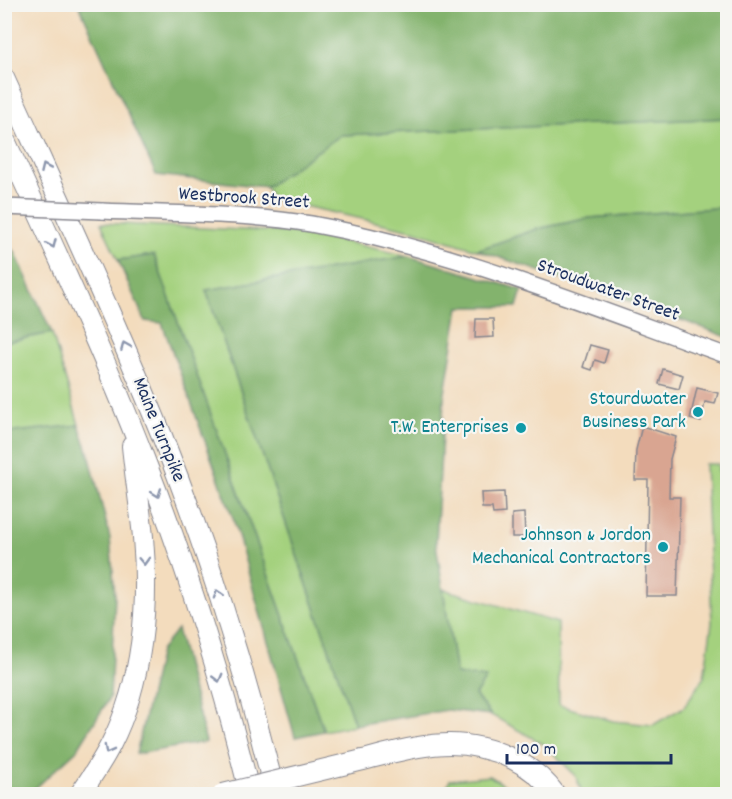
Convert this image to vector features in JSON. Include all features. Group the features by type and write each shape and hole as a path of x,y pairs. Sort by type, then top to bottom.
{"highway":[{"name":"Maine Turnpike","path":"4,78 112,316 162,437 208,562 260,730 275,795"},
{"name":"Maine Turnpike","path":"4,138 129,419 192,591 250,795"},
{"path":"80,795 100,765 122,718 135,677 141,642 145,590 143,538 129,419"},
{"path":"260,730 273,742 288,795"},
{"path":"260,795 420,746 446,743 472,745 497,752 520,763 541,779 555,795"},
{"path":"223,795 364,764 433,752 473,754 510,767 544,795"}],"main road":[{"name":"Westbrook Street","path":"4,207 289,221 391,242 475,267"},
{"name":"Stroudwater Street","path":"475,267 728,356"}],"green space":[{"path":"79,5 727,5 727,118 341,135 266,187 156,175"},
{"path":"727,118 727,207 590,218 537,229 477,250 416,231 272,199 266,187 341,135"},
{"path":"727,207 727,337 635,303 477,250 537,229 590,218"},
{"path":"101,223 306,233 408,256 206,290 355,725 324,731 154,255 118,260"},
{"path":"5,249 14,250 52,333 5,342"},
{"path":"154,255 324,731 295,737 233,518 162,323 145,321 118,260"},
{"path":"408,256 522,290 517,307 459,307 444,399 436,543 456,674 486,678 475,695 491,715 448,710 355,725 206,290"},
{"path":"52,333 79,425 5,446 4,342"},
{"path":"79,425 89,454 110,538 115,596 110,697 77,750 29,794 5,794 5,433"},
{"path":"705,464 718,464 722,539 728,546 727,794 583,794 575,775 545,745 491,715 475,695 485,678 456,674 443,589 558,623 559,705 613,721 653,725 684,707 704,677 712,623"},
{"path":"177,629 206,742 136,754 160,651"},
{"path":"490,776 518,794 443,794 450,780"}],"building":[{"path":"476,319 493,319 494,337 475,338"},
{"path":"590,345 608,350 604,363 595,360 592,370 583,367"},
{"path":"663,369 683,375 679,389 659,384"},
{"name":"Stourdwater Business Park","path":"697,388 718,393 715,404 705,402 701,422 690,419"},
{"name":"Johnson & Jordon Mechanical Contractors","path":"642,426 676,437 670,459 669,497 680,497 677,596 646,596 648,480 635,480 636,450"},
{"path":"504,492 505,513 493,514 492,508 482,508 481,493"},
{"path":"524,513 525,537 512,537 512,514"}],"place":[{"name":"Stourdwater Business Park","path":"698,412"},
{"name":"T.W. Enterprises","path":"521,428"},
{"name":"Johnson & Jordon Mechanical Contractors","path":"663,547"}]}
